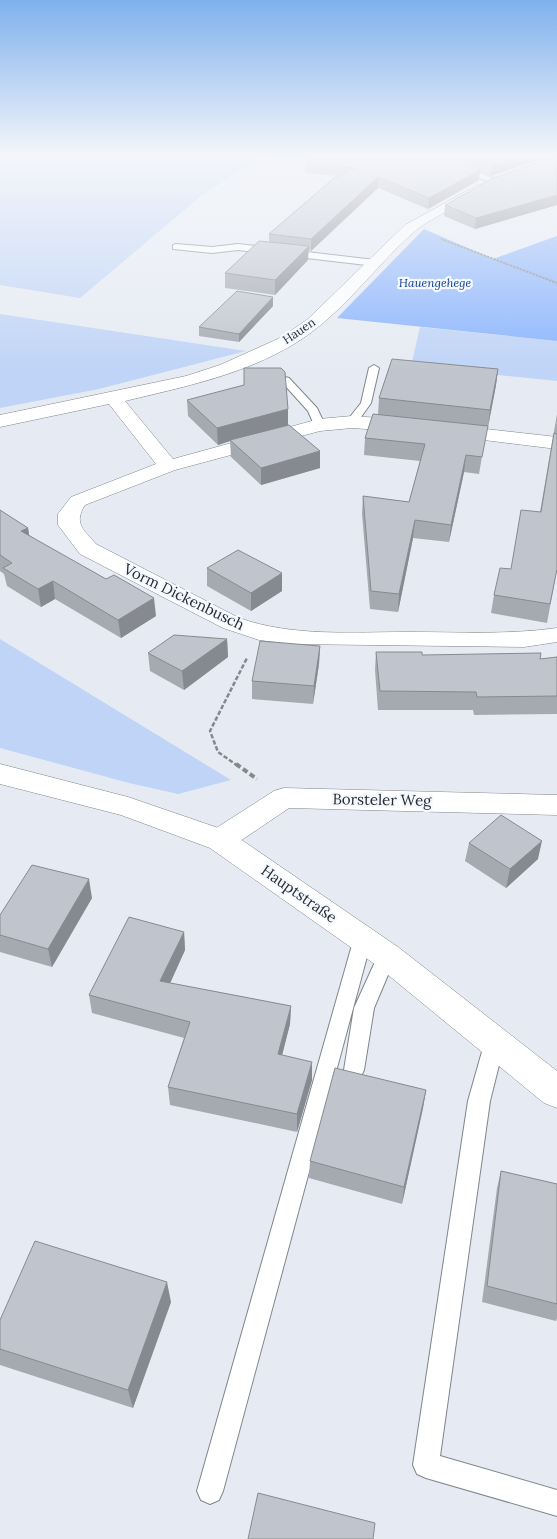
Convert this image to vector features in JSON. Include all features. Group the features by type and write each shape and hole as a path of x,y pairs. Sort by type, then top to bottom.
{"street":[{"name":"Hauen","path":"0,421 191,380 226,369 272,348 314,323 410,228"},
{"path":"114,398 168,466"},
{"name":"Vorm Dickenbusch","path":"557,443 379,422 319,425 168,466 78,501 69,514 69,525 88,550 230,623 260,633 291,637 350,640 524,640 557,635"},
{"name":"Hauptstraße","path":"0,774 128,807 220,840 363,938 557,1092"},
{"path":"220,840 284,798"},
{"name":"Borsteler Weg","path":"284,798 557,804"}],"lane":[{"path":"176,247 212,250 238,247 374,263"},
{"path":"352,422 366,403 374,368"},
{"path":"284,380 313,410 319,425"},
{"path":"210,1491 363,938"},
{"path":"354,1070 364,1008 387,956"},
{"path":"495,1041 479,1101 426,1466 557,1503"}],"path":[{"path":"410,228 557,283"},
{"path":"260,633 210,731 218,752 284,798"}],"shaded area":[{"path":"0,227 164,227 80,298 0,285"},
{"path":"0,314 246,351 99,389 0,408"},
{"path":"420,327 557,341 557,381 411,366"},
{"path":"0,639 231,780 178,794 129,783 0,748"}],"green space":[{"name":"Hauengehege","path":"424,229 493,259 557,236 557,341 337,318"}],"building":[{"path":"277,227 324,227 311,239 269,234"},
{"path":"259,241 309,246 275,280 225,273"},
{"path":"237,291 273,297 239,334 199,327"},
{"path":"392,359 498,369 490,410 379,398"},
{"path":"244,368 281,368 285,372 288,409 217,428 187,400 244,385"},
{"path":"373,414 488,426 482,457 466,455 451,525 415,520 399,594 371,591 363,496 409,502 425,444 365,438"},
{"path":"289,425 320,451 261,468 230,440"},
{"path":"554,433 557,434 557,569 550,604 494,595 500,568 511,569 521,510 541,512"},
{"path":"0,510 28,528 21,531 106,579 114,575 154,598 118,620 53,581 38,589 3,568 12,563 0,555"},
{"path":"238,550 282,573 251,593 207,568"},
{"path":"174,635 227,639 182,671 148,653"},
{"path":"260,641 320,646 314,686 252,681"},
{"path":"376,652 422,652 422,655 541,653 540,659 557,657 557,696 477,697 476,692 380,691"},
{"path":"501,815 542,841 510,869 469,843"},
{"path":"32,865 89,879 48,949 0,935 0,915"},
{"path":"129,917 184,932 160,981 291,1006 278,1054 312,1062 297,1114 168,1087 190,1022 89,995"},
{"path":"335,1068 426,1090 404,1187 310,1161"},
{"path":"501,1171 557,1184 557,1304 487,1286"},
{"path":"35,1241 167,1282 128,1390 0,1349 0,1320"},
{"path":"258,1493 375,1523 373,1539 248,1539"}]}
